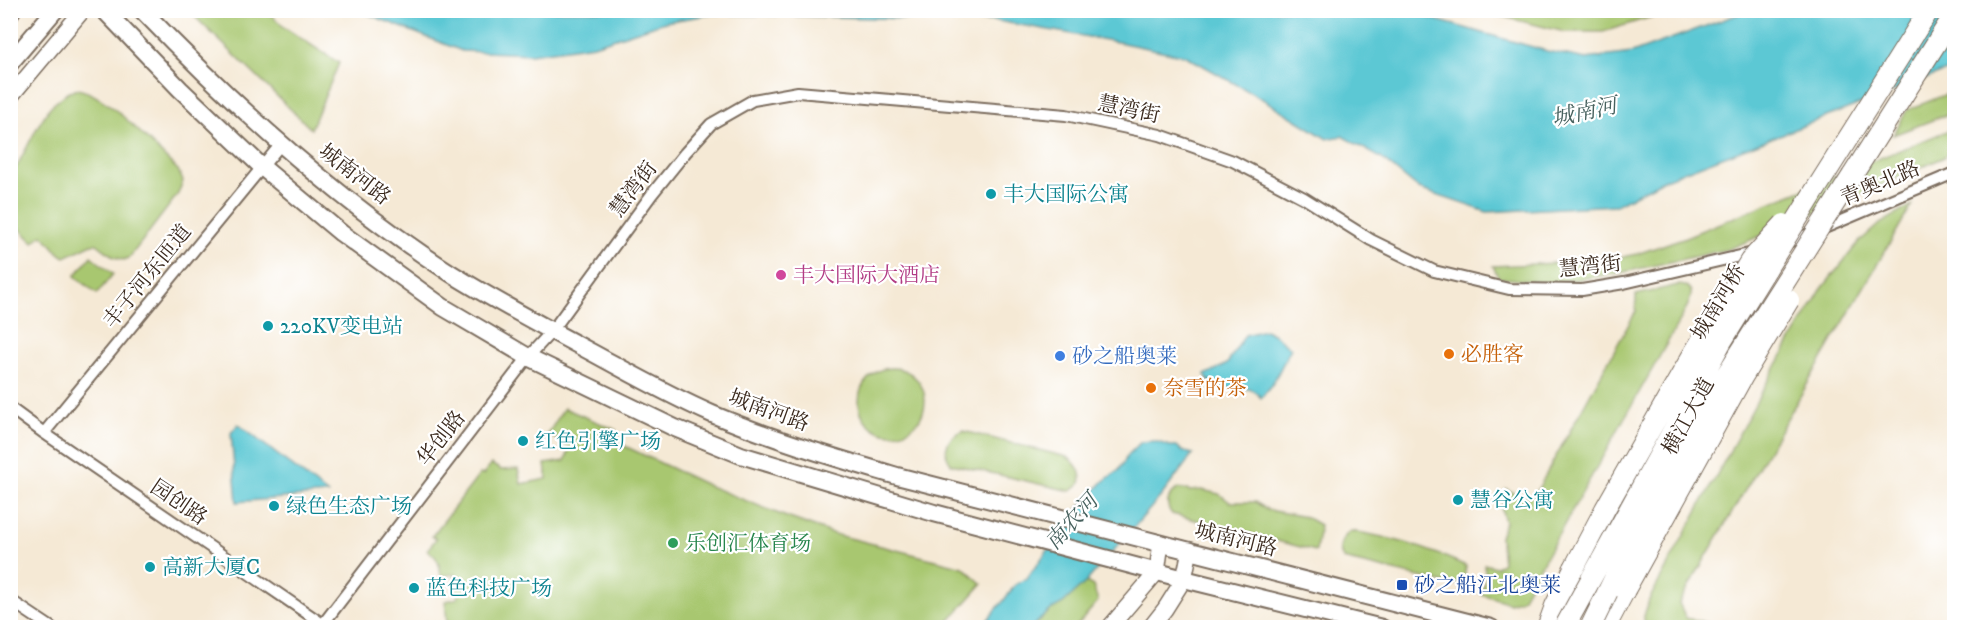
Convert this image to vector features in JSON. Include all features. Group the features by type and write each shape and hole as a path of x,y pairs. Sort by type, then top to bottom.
{"highway":[{"name":"城南河桥","path":"1564,627 1722,341 1929,10"},
{"path":"1590,627 1633,540 1700,416 1954,15"},
{"path":"1605,627 1743,376 1801,280 1852,176"},
{"path":"1549,627 1555,606 1574,568 1692,356 1750,261 1816,189"}],"main road":[{"path":"10,63 55,10"},
{"path":"104,10 180,89 262,167 341,233 443,307 528,357 675,428 741,455 934,513 1156,572 1382,627"},
{"name":"城南河路","path":"142,10 219,89 280,144 357,206 426,256 552,331 657,387 712,413 763,433 897,476 1491,627"}],"street":[{"path":"10,97 83,10"},
{"name":"慧湾街","path":"528,357 552,331 652,194 711,124 753,100 798,92 1065,115 1160,135 1243,167 1304,198 1371,240 1434,271 1509,289 1582,290 1624,283 1768,249"},
{"name":"丰子河东匝道","path":"44,433 280,144"},
{"name":"青奥北路","path":"1768,249 1822,229 1954,173"},
{"name":"横江大道","path":"1599,627 1617,588 1729,385 1822,229"},
{"name":"横江大道","path":"1549,627 1564,609 1690,377 1768,249"},
{"name":"华创路","path":"323,626 528,357"},
{"name":"园创路","path":"10,408 323,626"},
{"path":"1109,627 1156,572 1161,543"},
{"path":"1150,627 1166,609 1184,579 1190,550"},
{"path":"10,600 52,627"}],"green space":[{"path":"189,11 267,11 285,28 339,63 311,129"},
{"path":"1480,11 1671,11 1603,32 1565,32"},
{"path":"77,89 90,93 117,111 178,170 183,181 178,194 130,257 124,260 114,257 97,244 92,244 65,257 42,235 33,242 17,226 11,234 11,174 50,107 67,93"},
{"path":"1954,91 1954,112 1893,135 1907,110"},
{"path":"1954,128 1954,150 1942,158 1729,249 1620,273 1553,283 1499,278 1493,266 1603,261 1637,254 1683,238"},
{"path":"1912,205 1679,603 1686,618 1726,627 1644,627 1644,616 1649,600 1773,371 1821,290 1858,243 1878,225"},
{"path":"91,256 113,274 97,294 75,276"},
{"path":"1678,285 1689,288 1690,300 1522,599 1510,603 1481,594 1486,576 1484,564 1496,567 1503,562 1500,537 1505,522 1501,507 1506,489 1521,497 1534,496 1636,311 1636,295"},
{"path":"892,368 905,371 915,378 922,388 925,401 922,414 915,424 905,431 892,434 879,431 869,424 862,414 859,401 862,388 869,378 879,371"},
{"name":"乐创汇体育场","path":"564,408 616,430 612,440 707,485 834,534 963,567 982,584 944,627 442,627 447,621 445,601 458,598 454,574 441,576 438,561 427,550 436,539 432,536 480,474 483,475 491,464 501,470 518,469 521,484 547,479 545,464 565,461 570,448 548,434"},
{"path":"963,431 1067,457 1076,465 1081,481 1070,491 951,464 946,449 953,436"},
{"path":"1179,488 1219,494 1230,502 1255,502 1268,510 1306,517 1320,525 1316,551 1172,514 1168,507 1168,500"},
{"path":"1351,531 1410,544 1438,554 1466,566 1464,579 1453,585 1343,559 1340,551 1341,543"},
{"path":"1086,582 1093,586 1098,601 1076,627 1031,628 1052,609 1063,603"}],"water":[{"name":"城南河","path":"1401,10 1547,51 1586,59 1632,53 1747,11 1954,10 1954,68 1665,179 1616,205 1487,212 1419,189 1381,158 1342,136 1327,139 1266,101 1186,56 1123,43 997,21 713,14 665,22 594,45 531,54 462,51 360,11"},
{"path":"1265,330 1291,348 1272,385 1261,398 1247,388 1216,387 1205,375 1227,364 1245,335"},
{"path":"238,424 328,494 237,502 231,433"},
{"name":"南农河","path":"1154,441 1177,446 1182,451 1193,454 1162,495 1086,582 1031,627 981,628 1015,585 1027,578 1086,499 1119,470 1128,455 1141,442"}],"place":[{"name":"丰大国际公寓","path":"991,194"},
{"name":"丰大国际大酒店","path":"781,275"},
{"name":"220KV变电站","path":"268,326"},
{"name":"必胜客","path":"1449,354"},
{"name":"砂之船奥莱","path":"1060,356"},
{"name":"奈雪的茶","path":"1151,388"},
{"name":"红色引擎广场","path":"523,441"},
{"name":"慧谷公寓","path":"1458,500"},
{"name":"绿色生态广场","path":"274,506"},
{"name":"乐创汇体育场","path":"673,543"},
{"name":"高新大厦C","path":"150,567"},
{"name":"砂之船江北奥莱","path":"1402,585"},
{"name":"蓝色科技广场","path":"414,588"}]}
